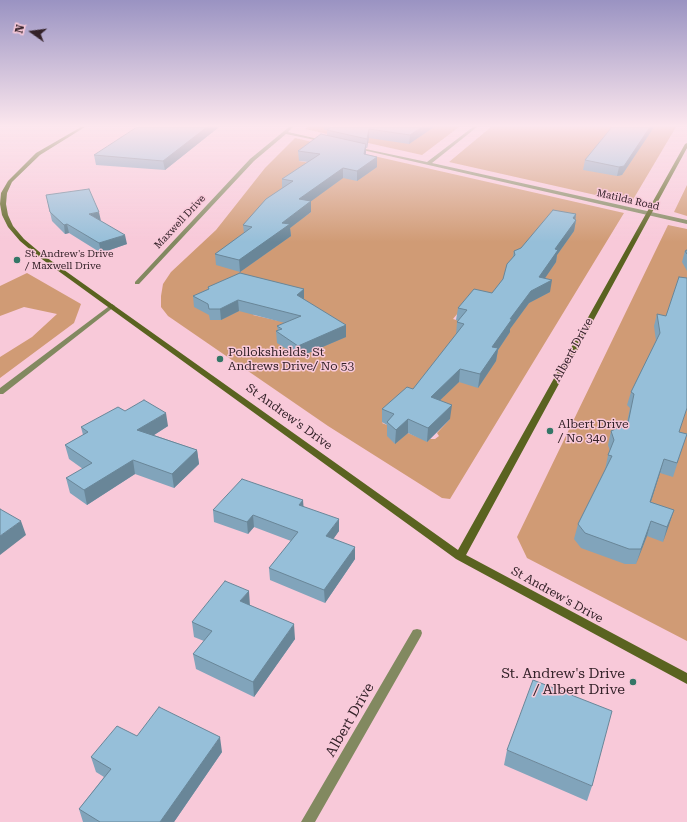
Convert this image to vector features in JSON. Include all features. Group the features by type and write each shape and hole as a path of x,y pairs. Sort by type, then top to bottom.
{"street":[{"name":"St Andrew's Drive","path":"25,165 9,182 4,193 3,204 5,215 11,227 22,240 460,556 687,679"},
{"name":"Maxwell Drive","path":"137,282 247,165"},
{"name":"Matilda Road","path":"434,165 687,222"},
{"name":"Albert Drive","path":"460,556 675,165"},
{"path":"0,392 112,306"},
{"name":"Albert Drive","path":"308,822 417,633"}],"shaded area":[{"path":"268,165 323,165 343,169 350,165 415,165 624,213 450,499 442,498 328,426 168,316 161,307 163,284 171,272 216,230","holes":["296,198 310,201 299,210 311,212 304,217 292,215 286,219 261,213 278,201 289,203","276,292 300,299 305,306 290,309 286,301 279,307 292,310 279,321 253,315","473,301 492,305 487,312 509,320 500,330 508,334 505,339 500,338 495,345 476,340 474,343 468,341 470,339 456,335 466,323 453,319 458,313 471,316 475,312 466,309","426,392 444,396 430,410 450,419 437,433 439,436 435,439 430,439 427,441 408,433 403,434 398,432 397,429 382,423 391,414 385,412 388,409 394,411 406,401 413,403"]},
{"path":"464,165 653,165 631,203"},
{"path":"687,185 687,216 674,212"},
{"path":"668,225 687,229 687,641 527,558 517,537"},
{"path":"27,273 81,304 74,323 0,378 0,357 32,337 57,314 24,307 0,316 0,286"}],"building":[{"path":"303,165 365,165 357,171 343,168 299,199 311,201 282,223 290,224 239,260 215,254 252,227 243,225 266,199 293,181 282,179"},
{"path":"611,165 624,165 619,167"},
{"path":"89,189 99,212 89,214 125,235 99,243 67,224 64,225 50,212 46,195"},
{"path":"553,210 576,214 573,218 576,220 555,249 558,250 539,277 552,280 531,291 510,319 512,319 492,347 498,348 480,374 460,369 431,397 452,405 428,428 408,419 396,430 387,422 394,414 382,409 407,387 413,389 464,324 457,322 467,310 458,308 474,289 492,293 503,279 507,264 515,255 514,251 521,248"},
{"path":"240,273 304,289 297,295 346,325 298,346 276,331 282,329 277,326 301,316 238,300 220,309 209,309 208,304 193,296 209,289 208,287"},
{"path":"679,277 687,278 687,408 679,432 687,434 677,463 664,459 650,502 674,510 667,527 651,521 641,549 629,549 585,533 578,524 612,456 608,455 614,440 611,431 622,426 627,428 634,394 631,392 660,333 657,314 666,316"},
{"path":"144,400 166,413 137,430 197,450 172,474 133,460 84,490 66,478 92,463 65,445 88,432 81,427 118,407 125,411"},
{"path":"242,479 303,500 299,505 339,519 326,536 355,547 324,590 269,568 298,532 253,515 247,522 213,510"},
{"path":"0,509 21,521 0,536"},
{"path":"225,581 249,591 240,601 294,624 253,682 193,654 212,631 192,622"},
{"path":"533,680 612,711 592,786 507,750"},
{"path":"159,707 220,737 160,822 100,822 79,809 111,769 91,757 117,726 137,736"}],"place":[{"name":"St. Andrew's Drive / Maxwell Drive","path":"17,260"},
{"name":"Pollokshields, St Andrews Drive/ No 53","path":"220,359"},
{"name":"Albert Drive / No 340","path":"550,431"},
{"name":"St. Andrew's Drive / Albert Drive","path":"633,682"}]}
